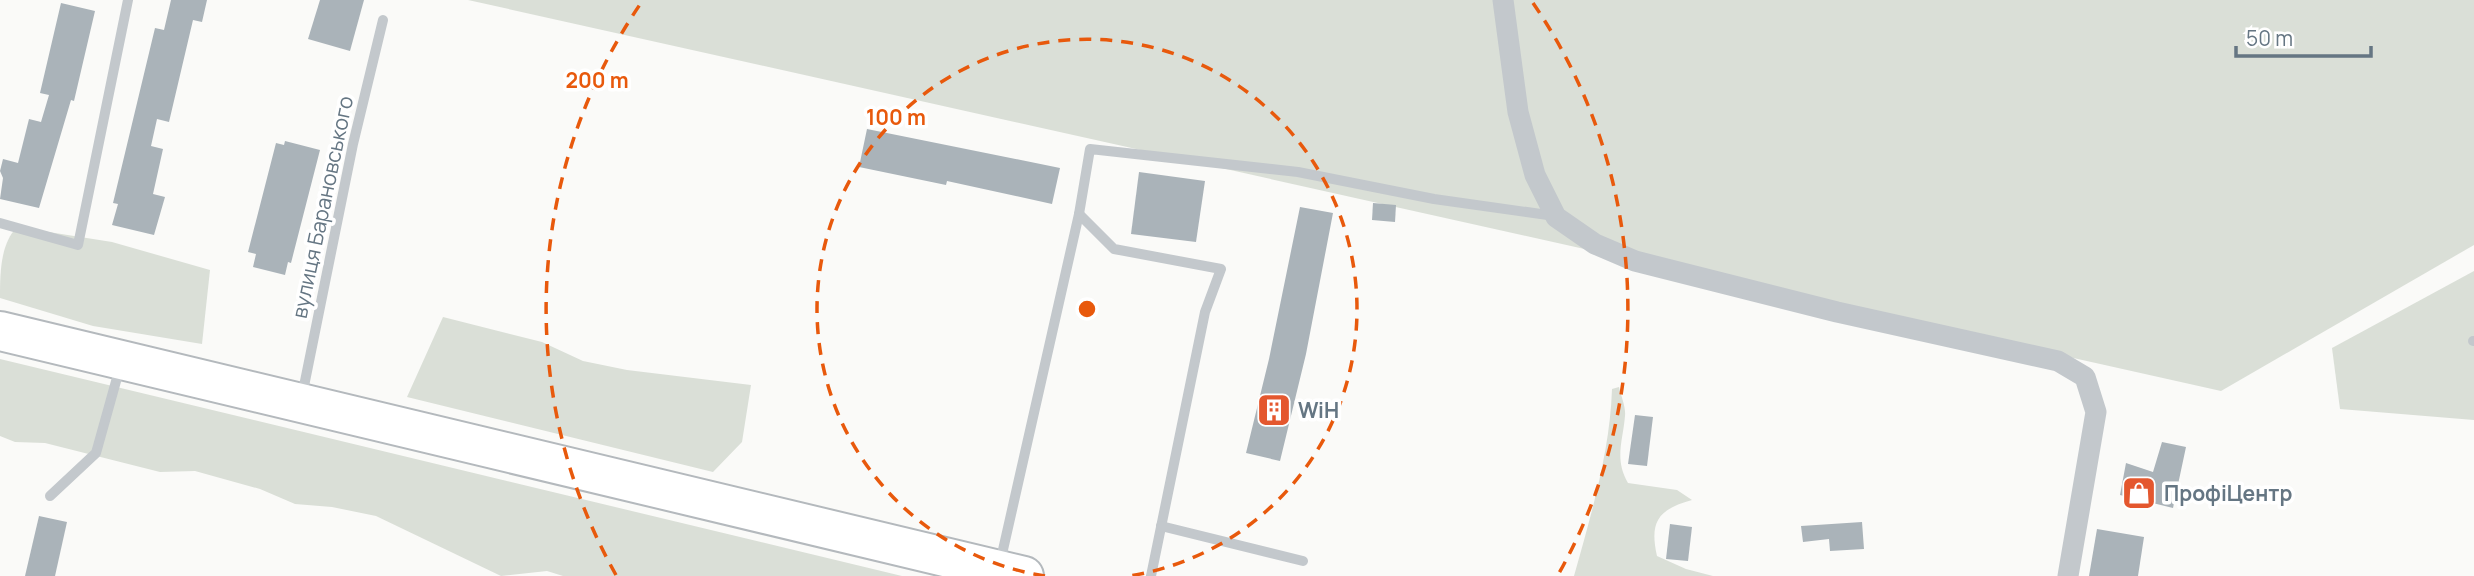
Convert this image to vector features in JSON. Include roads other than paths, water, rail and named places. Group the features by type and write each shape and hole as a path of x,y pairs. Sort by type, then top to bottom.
{"highway":[{"path":"0,331 1006,574"}],"street":[{"path":"1503,0 1518,112 1535,174 1556,217 1595,244 1636,261 1837,312 2058,361 2085,377 2096,412 2068,576"}],"lane":[{"path":"0,223 78,245 128,0"},
{"name":"вулиця Барановського","path":"301,402 353,144 383,20"},
{"path":"1006,574 1090,149 1298,172 1434,199 1556,217"},
{"path":"1079,214 1114,249 1221,268 1205,312 1151,576"},
{"path":"50,496 96,453 122,361"},
{"path":"1161,526 1303,561"}],"place":[{"name":"WiH","path":"1274,410"},
{"name":"ПрофіЦентр","path":"2139,493"}]}
